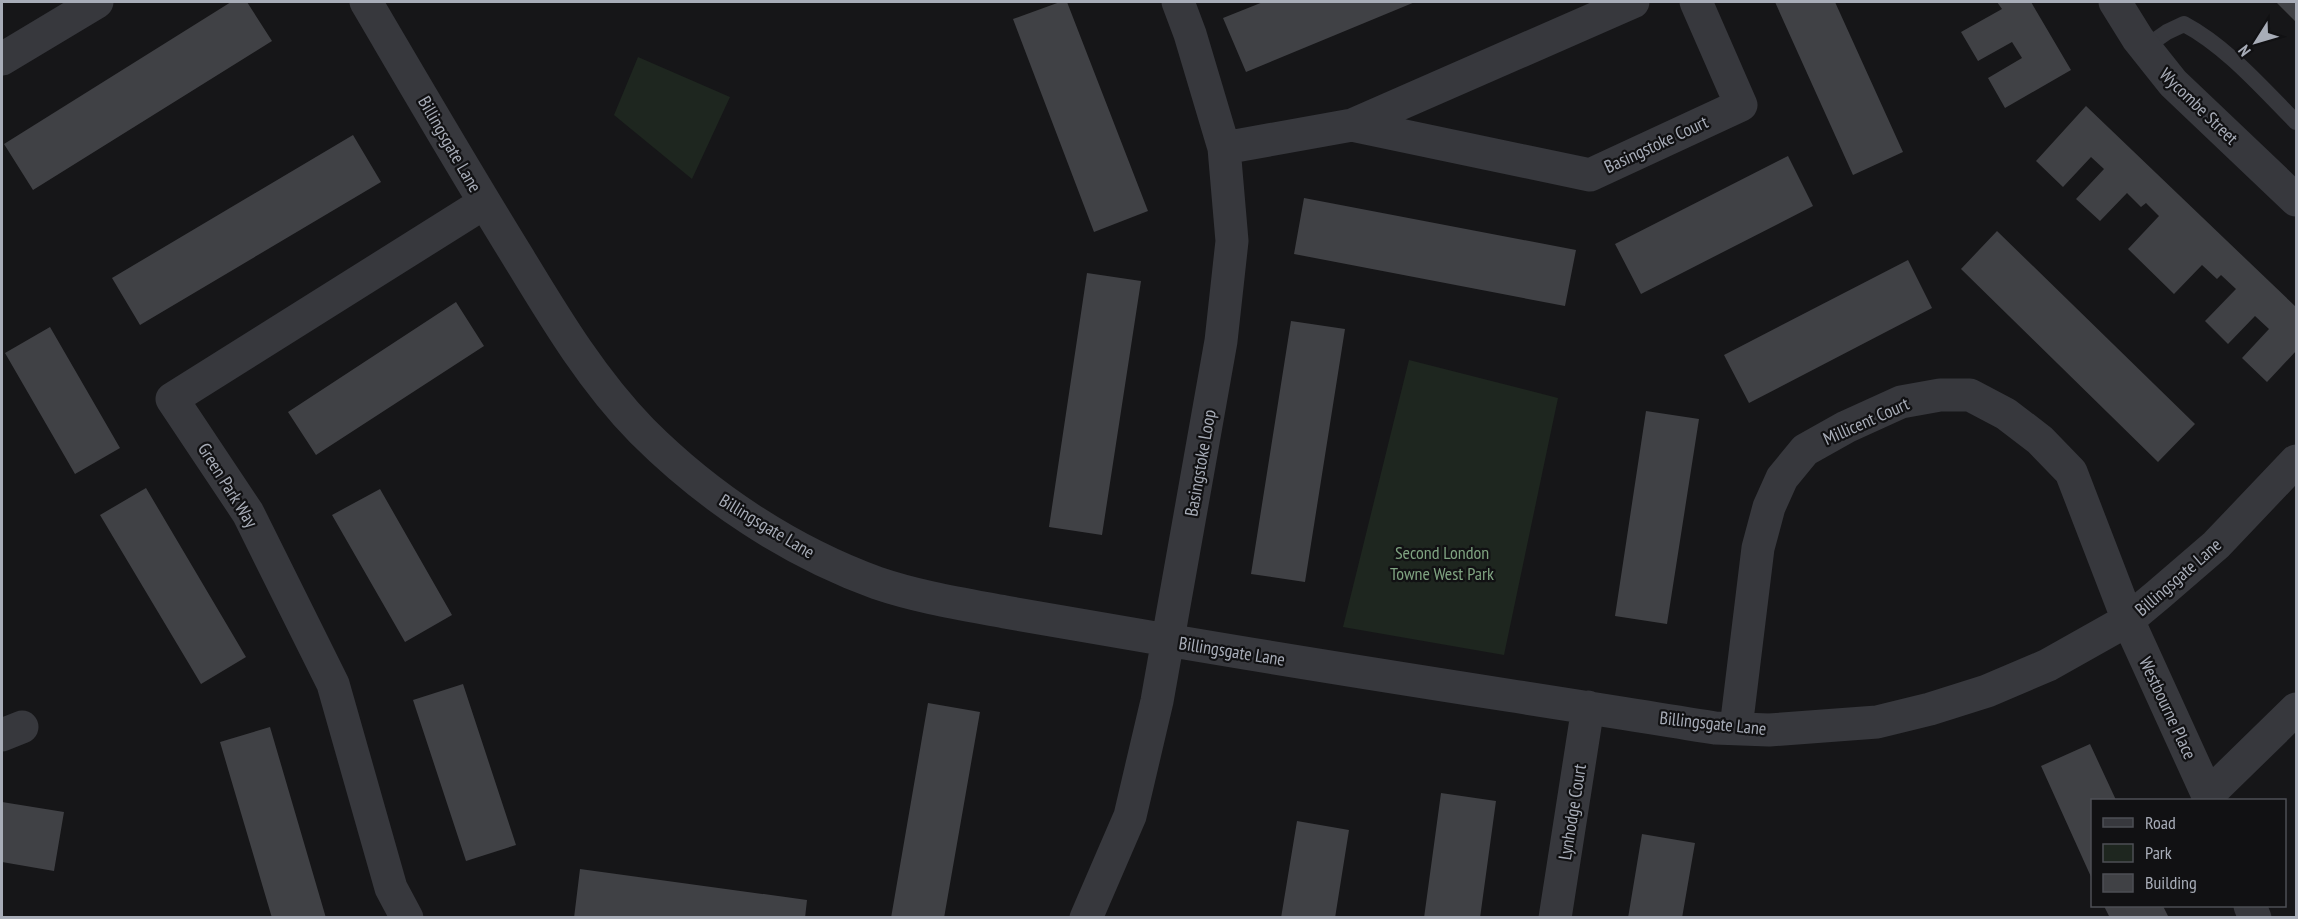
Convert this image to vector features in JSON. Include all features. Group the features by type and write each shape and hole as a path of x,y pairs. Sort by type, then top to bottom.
{"street":[{"path":"2,59 97,2"},
{"name":"Billingsgate Lane","path":"366,2 563,331 597,381 642,431 686,471 729,505 782,538 827,562 877,583 935,600 1169,641 1714,728 1769,730 1877,722 1930,709 1987,691 2048,665 2127,620 2216,545 2296,461"},
{"name":"Basingstoke Loop","path":"1086,918 1130,816 1136,796 1169,641 1222,330 1232,241 1224,148 1190,34 1178,2"},
{"name":"Basingstoke Court","path":"1224,148 1353,125 1633,2"},
{"name":"Basingstoke Court","path":"1353,125 1590,175 1742,105 1696,2"},
{"name":"Wycombe Street","path":"2115,2 2144,48 2173,83 2296,200"},
{"name":"Green Park Way","path":"407,918 391,888 333,684 248,513 172,399 484,202"},
{"name":"Millicent Court","path":"1736,728 1758,548 1769,507 1782,478 1805,450 1846,427 1901,402 1940,395 1970,395 2006,414 2040,440 2070,472 2127,620"},
{"name":"Westbourne Place","path":"2127,620 2209,798 2296,709"},
{"name":"Lynhodge Court","path":"1555,918 1588,707"}],"lane":[{"path":"2144,48 2167,32 2184,24 2202,33 2233,60 2296,122"}],"green space":[{"path":"638,57 730,97 692,179 614,115"},
{"name":"Second London Towne West Park","path":"1409,360 1558,398 1504,655 1343,627"}],"building":[{"path":"231,2 247,2 272,41 33,190 4,144"},
{"path":"1060,2 1067,2 1148,211 1094,232 1013,19"},
{"path":"1263,2 1415,2 1246,72 1223,18"},
{"path":"1775,2 1835,2 1903,152 1853,175"},
{"path":"1997,2 2031,2 2071,70 2005,108 1988,78 2022,58 2012,42 1978,61 1961,32 2002,9"},
{"path":"2276,2 2296,2 2296,22"},
{"path":"2086,106 2296,307 2296,351 2267,382 2242,358 2269,329 2255,316 2228,344 2205,321 2236,289 2221,275 2217,279 2202,265 2174,294 2128,249 2159,216 2146,203 2141,207 2127,193 2100,221 2076,199 2104,169 2091,157 2063,187 2036,161"},
{"path":"353,135 381,182 140,325 112,278"},
{"path":"1788,156 1813,206 1641,294 1615,244"},
{"path":"1304,198 1576,250 1565,306 1294,254"},
{"path":"1997,231 2195,424 2158,462 1961,269"},
{"path":"1908,260 1932,308 1749,403 1724,355"},
{"path":"1087,273 1141,281 1102,535 1049,527"},
{"path":"456,302 484,346 316,455 288,412"},
{"path":"1291,321 1345,329 1305,582 1251,574"},
{"path":"50,327 120,448 75,474 5,353"},
{"path":"1646,411 1699,419 1667,624 1615,616"},
{"path":"146,488 246,657 201,684 100,515"},
{"path":"380,489 452,615 405,642 332,515"},
{"path":"463,684 516,845 466,861 413,700"},
{"path":"928,703 980,712 944,918 891,918"},
{"path":"270,727 326,918 272,918 220,742"},
{"path":"2090,744 2116,799 2091,799 2091,877 2041,766"},
{"path":"1441,793 1496,801 1480,918 1424,918"},
{"path":"2,802 64,812 54,871 2,862"},
{"path":"1297,821 1349,830 1335,918 1281,918"},
{"path":"1642,834 1695,843 1682,918 1628,918"},
{"path":"580,869 807,900 805,918 574,918"},
{"path":"2104,907 2164,907 2169,918 2110,918"}]}
